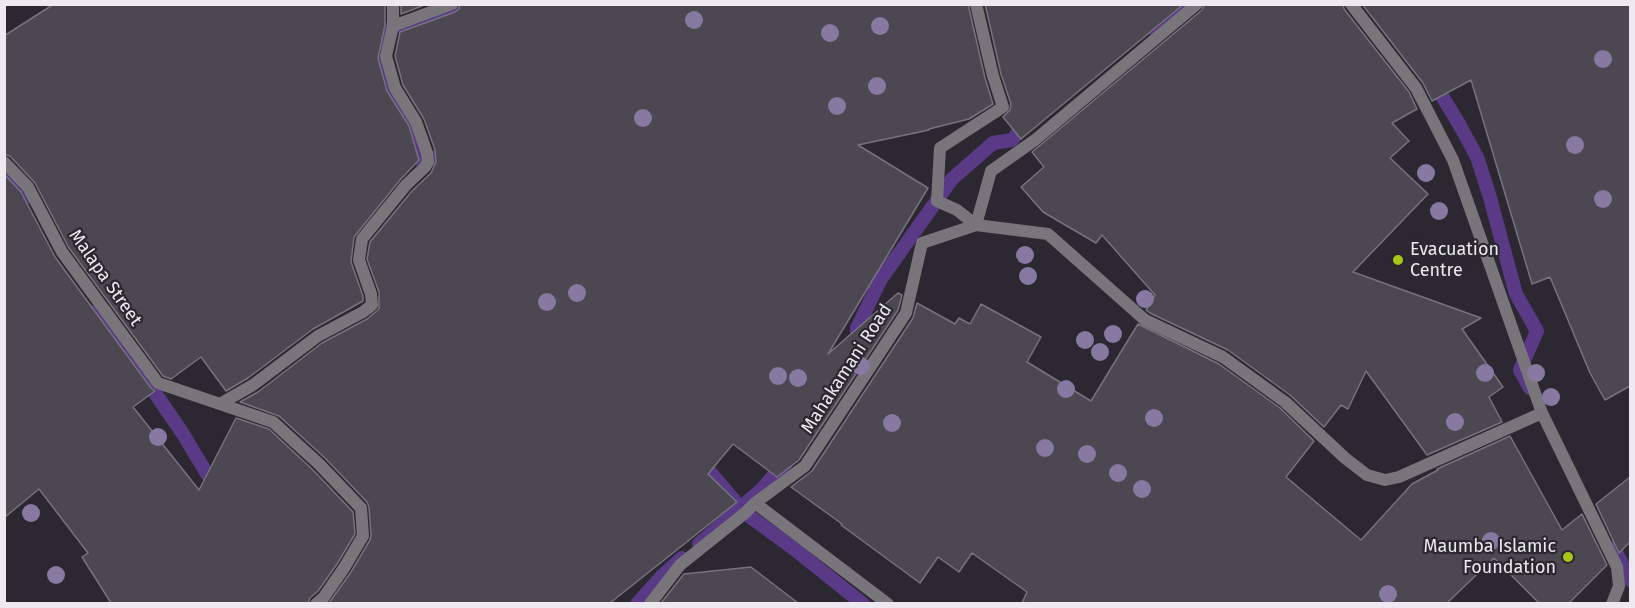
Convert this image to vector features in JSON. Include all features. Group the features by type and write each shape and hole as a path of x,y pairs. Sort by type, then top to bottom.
{"street":[{"path":"220,405 253,385 318,336 363,312 372,304 371,294 359,260 363,239 406,185 428,162 416,122 395,88 386,56 393,26 393,4"},
{"path":"393,26 452,4"},
{"path":"976,4 993,76 1003,107 940,148 937,201 957,210 976,225 1048,234 1145,320 1223,357 1286,402 1367,476 1385,480 1400,477 1542,413"},
{"path":"976,225 991,171 1035,140 1197,4"},
{"path":"1351,4 1416,88 1453,160 1542,413 1617,567 1619,586 1612,603"},
{"name":"Malapa Street","path":"4,162 28,187 62,252 158,383 220,405"},
{"name":"Mahakamani Road","path":"650,603 680,565 755,503 806,466 906,313 922,243 976,225"},
{"path":"220,405 273,422 319,464 361,508 363,536 324,597 316,603"},
{"path":"755,503 888,603"}],"building":[{"path":"54,4 385,4 385,25 378,58 387,91 409,126 419,160 354,237 351,262 363,301 313,329 248,378 226,391 201,357 171,379 163,376 69,248 35,183 10,156 4,154 4,36"},
{"path":"401,4 427,4 401,14"},
{"path":"460,4 968,4 993,104 969,119 858,145 928,188 828,354 898,293 902,295 898,310 799,460 777,477 733,444 708,474 737,502 610,603 329,603 370,540 367,502 325,458 279,416 240,402 258,392 322,343 367,319 379,309 379,292 367,259 370,242 412,191 431,173 436,162 435,150 424,119 403,85 395,56 400,32 455,12 459,9"},
{"path":"985,4 1184,4 1021,139 1003,117 1010,110 1011,104 1001,74"},
{"path":"1205,4 1343,4 1344,9 1409,92 1417,109 1392,123 1409,141 1390,158 1428,194 1353,272 1481,318 1462,329 1503,387 1489,397 1502,422 1427,455 1366,371 1348,409 1341,405 1324,427 1290,395 1228,350 1146,310 1155,295 1102,235 1096,243 1043,212 1021,187 1044,167 1032,152 1202,10"},
{"path":"1362,4 1630,4 1630,386 1605,400 1590,373 1550,277 1532,284 1471,80 1432,101 1423,83"},
{"path":"4,174 21,192 55,257 155,391 133,407 199,490 236,418 269,429 353,512 355,534 337,564 308,603 111,603 82,557 88,553 39,489 4,518"},
{"path":"917,303 955,324 959,318 970,324 981,304 1041,337 1027,362 1091,401 1138,324 1219,364 1280,408 1314,441 1286,477 1361,540 1412,484 1437,469 1510,436 1562,530 1582,514 1607,565 1569,603 1539,603 1494,558 1447,603 1022,603 1027,592 972,553 959,572 938,557 920,583 791,487 812,471 913,318"},
{"path":"1630,477 1630,542 1619,553 1596,504"},
{"path":"751,567 798,603 661,603 684,574"}],"waterway":[{"path":"452,150 423,162 418,156 403,122 404,113 396,93 387,75 370,51 393,26 418,24 460,4"},
{"path":"1152,28 1192,4"},
{"path":"1431,83 1439,91 1477,157 1516,294 1537,331 1520,370 1530,388"},
{"path":"857,346 857,328 881,279 952,179 993,143 1012,140 1028,120"},
{"path":"4,168 23,200"},
{"path":"91,312 107,327 136,365 207,474 219,488"},
{"path":"699,459 745,513 863,604"},
{"path":"699,544 762,489 786,464"},
{"path":"1614,548 1630,580"},
{"path":"637,604 682,558"}],"place":[{"name":"Evacuation Centre","path":"1398,260"},
{"name":"Maumba Islamic Foundation","path":"1568,557"}]}
